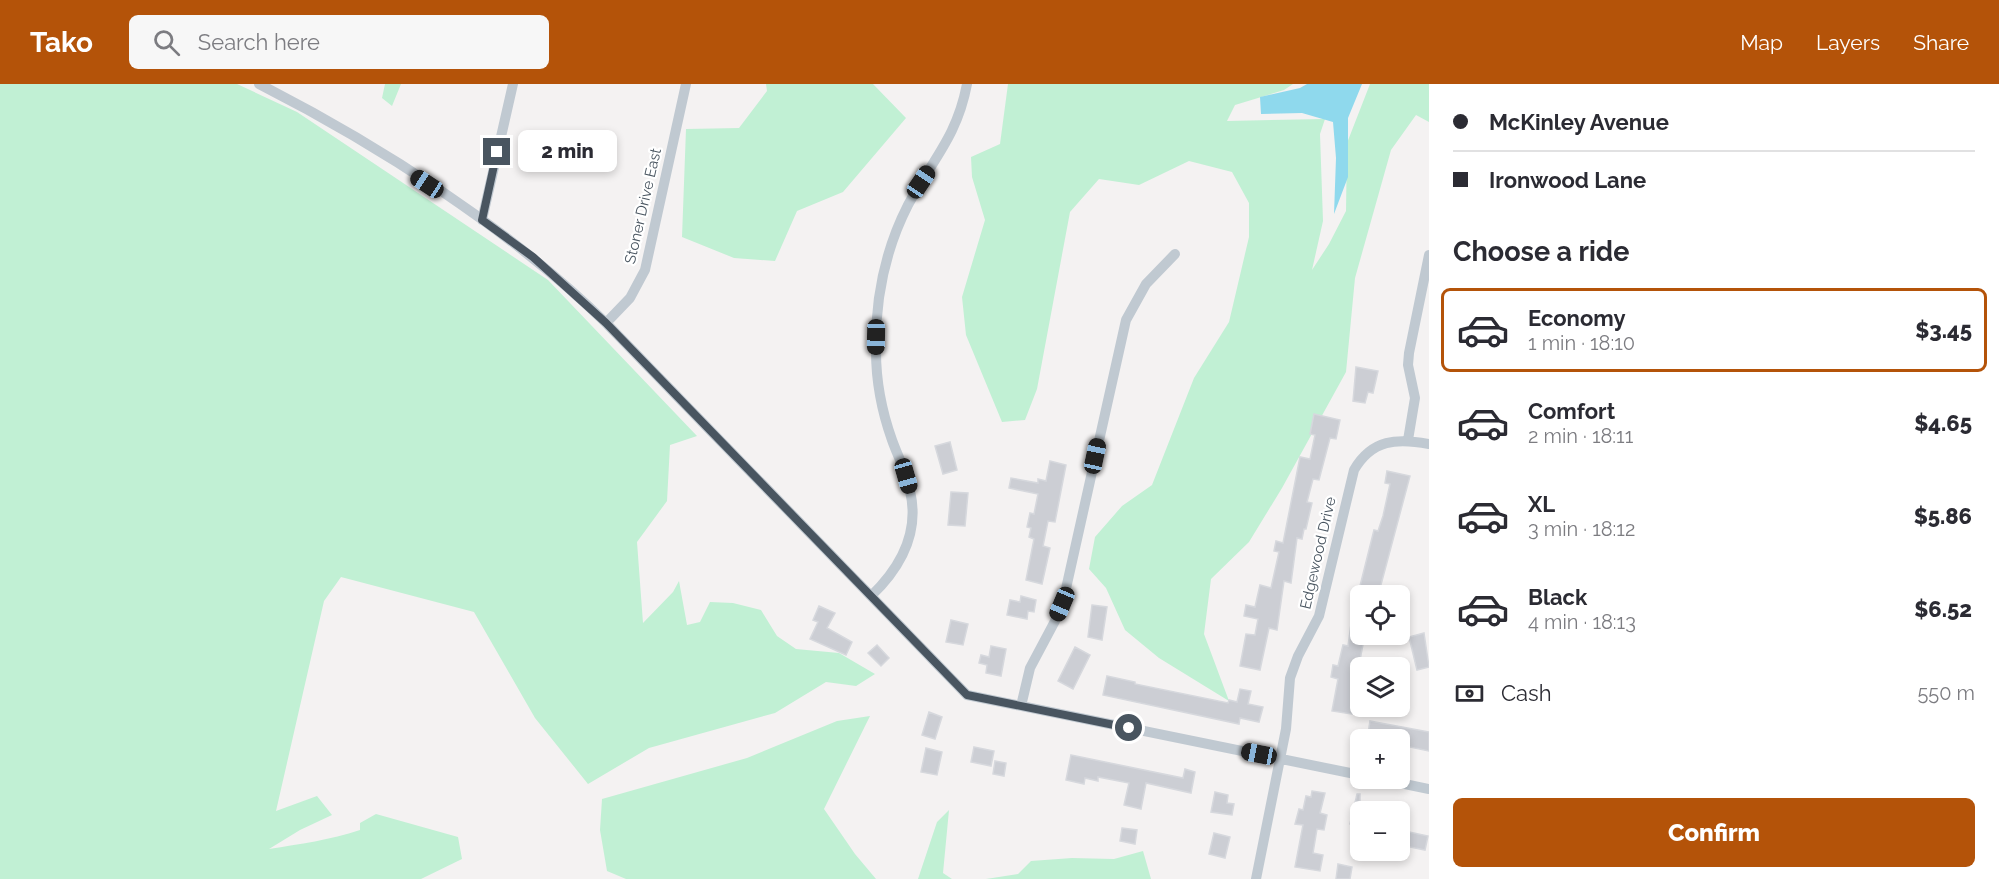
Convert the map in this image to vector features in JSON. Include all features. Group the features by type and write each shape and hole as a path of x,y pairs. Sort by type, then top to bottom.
{"street":[{"path":"259,84 369,147 482,220 533,257 606,323 967,695 1350,773"},
{"path":"482,220 513,84"},
{"name":"Stoner Drive East","path":"606,323 630,298 645,270 686,84"},
{"path":"871,596 901,560 910,534 913,508 906,476 883,411 878,381 876,322 880,291 896,234 917,190 957,125 967,84"},
{"path":"1021,706 1033,660 1055,621 1065,593 1126,320 1146,284 1175,254"},
{"path":"1408,440 1415,398 1408,365 1409,353 1429,255"},
{"name":"Edgewood Drive","path":"1256,879 1289,708 1290,678 1298,656 1319,616 1354,470 1368,452 1378,445 1408,440 1429,444"},
{"path":"1410,785 1429,789"}],"green space":[{"path":"0,84 237,84 297,112 548,280 697,436 670,445 667,501 637,542 643,623 673,592 679,581 687,625 700,622 710,602 733,603 761,610 777,636 796,649 839,653 875,674 856,686 826,682 775,713 649,748 588,784 535,718 474,612 341,577 324,601 276,811 317,796 332,815 300,830 269,849 326,839 360,830 360,823 376,814 458,837 462,859 421,879 0,879"},
{"path":"385,84 401,84 392,106 382,98"},
{"path":"766,84 873,84 906,118 843,192 797,211 775,261 734,258 682,237 686,129 739,128 767,91"},
{"path":"1008,84 1293,84 1284,90 1235,105 1227,121 1325,119 1320,134 1323,221 1312,270 1346,211 1347,143 1370,84 1429,84 1429,122 1416,115 1391,150 1355,278 1346,372 1282,488 1249,542 1211,579 1204,634 1229,701 1159,658 1125,630 1106,588 1089,569 1095,537 1122,506 1152,485 1194,378 1229,322 1249,237 1249,203 1232,172 1189,161 1139,185 1099,179 1070,212 1037,389 1025,420 1002,422 966,335 962,297 985,220 972,177 971,157 1000,144"},
{"path":"870,716 824,809 855,854 876,879 626,879 607,871 600,830 602,799 747,758 837,721"},
{"path":"949,810 943,873 952,879 918,879 937,822"},
{"path":"1143,851 1151,879 986,879 1018,874 1031,861 1072,858 1114,859"}],"water":[{"path":"1307,84 1362,84 1348,118 1348,177 1334,214 1336,158 1333,122 1302,113 1261,114 1260,97 1300,88"}],"building":[{"path":"1356,367 1378,371 1373,393 1368,392 1365,403 1353,401"},
{"path":"1314,414 1340,420 1336,439 1330,438 1319,480 1313,479 1307,502 1312,503 1306,529 1304,529 1302,539 1297,538 1291,583 1284,581 1277,630 1269,628 1260,670 1240,666 1246,634 1255,635 1258,619 1244,616 1246,605 1255,607 1260,585 1271,588 1279,552 1274,551 1276,541 1283,543 1300,457 1310,459 1315,435 1310,434"},
{"path":"950,442 957,470 943,474 935,446"},
{"path":"1050,461 1066,465 1055,522 1048,521 1043,546 1050,548 1042,584 1026,580 1034,539 1029,537 1031,528 1027,527 1030,513 1034,514 1038,494 1009,488 1011,478 1038,483 1038,479 1046,481"},
{"path":"1387,471 1410,476 1381,585 1360,585 1374,530 1378,531 1383,516 1390,484 1385,483"},
{"path":"951,492 968,493 965,526 948,525"},
{"path":"1021,596 1036,600 1034,612 1028,611 1027,619 1007,615 1010,600 1020,602"},
{"path":"1092,605 1107,607 1102,640 1088,637"},
{"path":"819,606 835,613 827,628 852,642 846,655 810,639 818,622 813,620"},
{"path":"951,620 968,624 963,645 946,642"},
{"path":"1350,631 1350,645 1363,645 1361,657 1350,657 1350,714 1332,711 1338,679 1331,677 1333,665 1338,666 1343,645 1348,646"},
{"path":"1424,633 1429,667 1417,670 1410,637"},
{"path":"877,645 889,658 881,666 868,653"},
{"path":"991,646 1006,649 1001,676 986,673 987,665 979,663 981,655 989,657"},
{"path":"1075,647 1090,655 1073,689 1058,681"},
{"path":"1107,676 1228,703 1229,700 1237,702 1240,689 1251,691 1248,704 1263,707 1259,722 1240,718 1239,724 1103,695"},
{"path":"929,712 942,717 935,739 922,735"},
{"path":"1370,721 1429,732 1429,751 1410,747 1410,729 1369,729"},
{"path":"974,747 994,751 991,766 971,762"},
{"path":"926,748 942,752 937,775 921,772"},
{"path":"1071,755 1183,778 1185,769 1195,772 1191,793 1146,783 1141,809 1124,805 1129,783 1098,777 1098,781 1085,778 1084,784 1066,780"},
{"path":"995,761 1006,763 1004,776 993,774"},
{"path":"1312,791 1325,793 1320,813 1327,815 1324,830 1317,829 1313,853 1323,855 1320,871 1295,867 1303,825 1295,824 1299,809 1303,810 1306,796 1311,797"},
{"path":"1215,792 1228,795 1227,803 1234,804 1232,815 1211,812"},
{"path":"1357,794 1360,794 1360,801 1355,801"},
{"path":"1122,828 1137,830 1135,844 1120,841"},
{"path":"1410,832 1428,836 1425,850 1410,847"},
{"path":"1214,833 1230,837 1225,858 1209,854"},
{"path":"1338,864 1352,867 1350,879 1336,879"}],"route":[{"path":"497,152 482,220 533,257 606,323 967,695 1129,728"}]}
